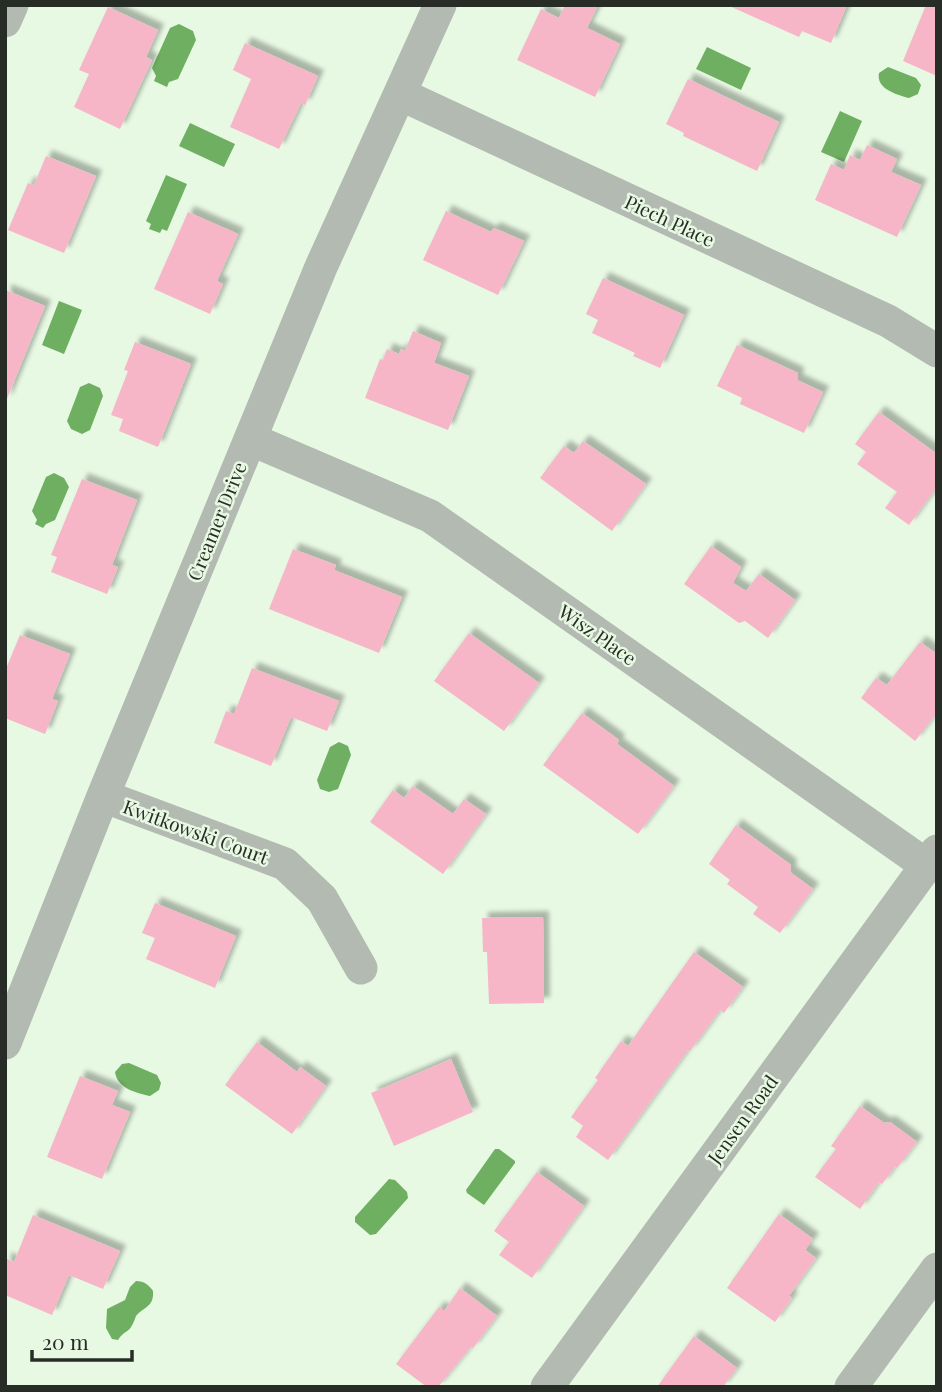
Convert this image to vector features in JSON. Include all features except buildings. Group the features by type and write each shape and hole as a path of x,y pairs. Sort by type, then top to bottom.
{"street":[{"path":"5,20 12,5"},
{"name":"Creamer Drive","path":"5,1043 103,796 321,267 440,5"},
{"name":"Piech Place","path":"400,94 888,321 937,351"},
{"name":"Wisz Place","path":"250,439 430,516 932,858"},
{"name":"Kwitkowski Court","path":"103,796 285,864 322,899 361,968"},
{"name":"Jensen Road","path":"547,1387 932,858"},
{"path":"851,1387 937,1269"}],"shaded area":[{"path":"179,24 193,31 196,40 178,79 169,82 167,87 154,81 156,76 152,68 170,28"},
{"path":"707,47 751,68 741,90 696,69"},
{"path":"888,67 916,78 921,85 918,94 909,98 884,87 879,73"},
{"path":"840,111 862,121 844,162 821,152"},
{"path":"190,123 235,144 224,167 179,146"},
{"path":"166,175 187,184 167,231 162,229 160,233 149,229 151,224 146,221"},
{"path":"59,301 82,310 64,354 42,345"},
{"path":"89,383 100,388 103,396 90,430 82,434 71,429 67,421 80,387"},
{"path":"54,473 64,478 69,487 55,520 43,528 35,524 37,520 32,511 46,477"},
{"path":"339,742 348,746 351,755 338,789 329,792 320,789 317,780 330,747"},
{"path":"129,1063 157,1075 161,1083 159,1090 150,1096 123,1086 115,1072 122,1064"},
{"path":"495,1149 499,1149 515,1163 484,1205 466,1190"},
{"path":"389,1179 395,1180 407,1192 408,1198 376,1234 370,1235 355,1222 355,1217"},
{"path":"136,1281 148,1285 153,1291 152,1300 136,1316 130,1329 118,1340 112,1339 106,1328 107,1309 125,1300 130,1287"}]}
